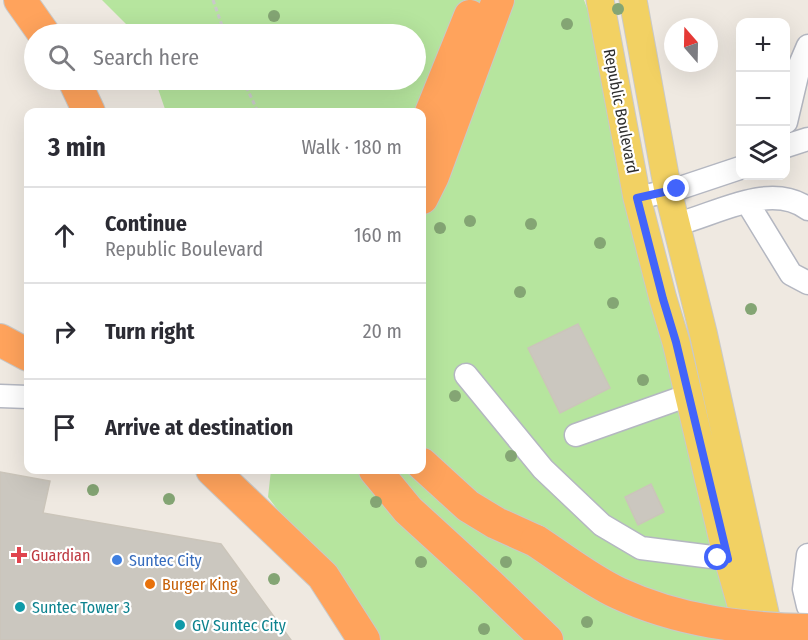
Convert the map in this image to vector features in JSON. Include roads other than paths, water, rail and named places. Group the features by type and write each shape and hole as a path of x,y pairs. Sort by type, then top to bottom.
{"highway":[{"path":"20,0 37,24"},
{"path":"426,125 477,0"},
{"path":"426,190 498,0"},
{"path":"79,90 87,108"},
{"path":"0,340 24,353"},
{"path":"426,468 468,506 496,523 536,542 618,593 685,617 759,629 808,630"},
{"path":"216,474 323,576 364,640"},
{"path":"378,474 408,510 547,640"}],"main road":[{"name":"Republic Boulevard","path":"600,0 637,198 690,397 728,559 751,640"},
{"name":"Republic Boulevard","path":"633,0 668,191 771,640"}],"street":[{"path":"790,105 799,67 808,46"},
{"path":"790,145 808,139"},
{"path":"637,198 668,191 736,170"},
{"path":"677,224 760,198 780,197 801,204 808,209"},
{"path":"747,202 791,274 808,283"},
{"path":"466,375 543,469 602,525 641,548 728,559"},
{"path":"0,396 24,397"},
{"path":"576,435 678,399 690,397"},
{"path":"808,555 804,589 808,606"}],"place":[{"name":"Guardian","path":"19,555"},
{"name":"Suntec City","path":"117,560"},
{"name":"Burger King","path":"150,584"},
{"name":"Suntec Tower 3","path":"20,607"},
{"name":"GV Suntec City","path":"180,625"}]}
